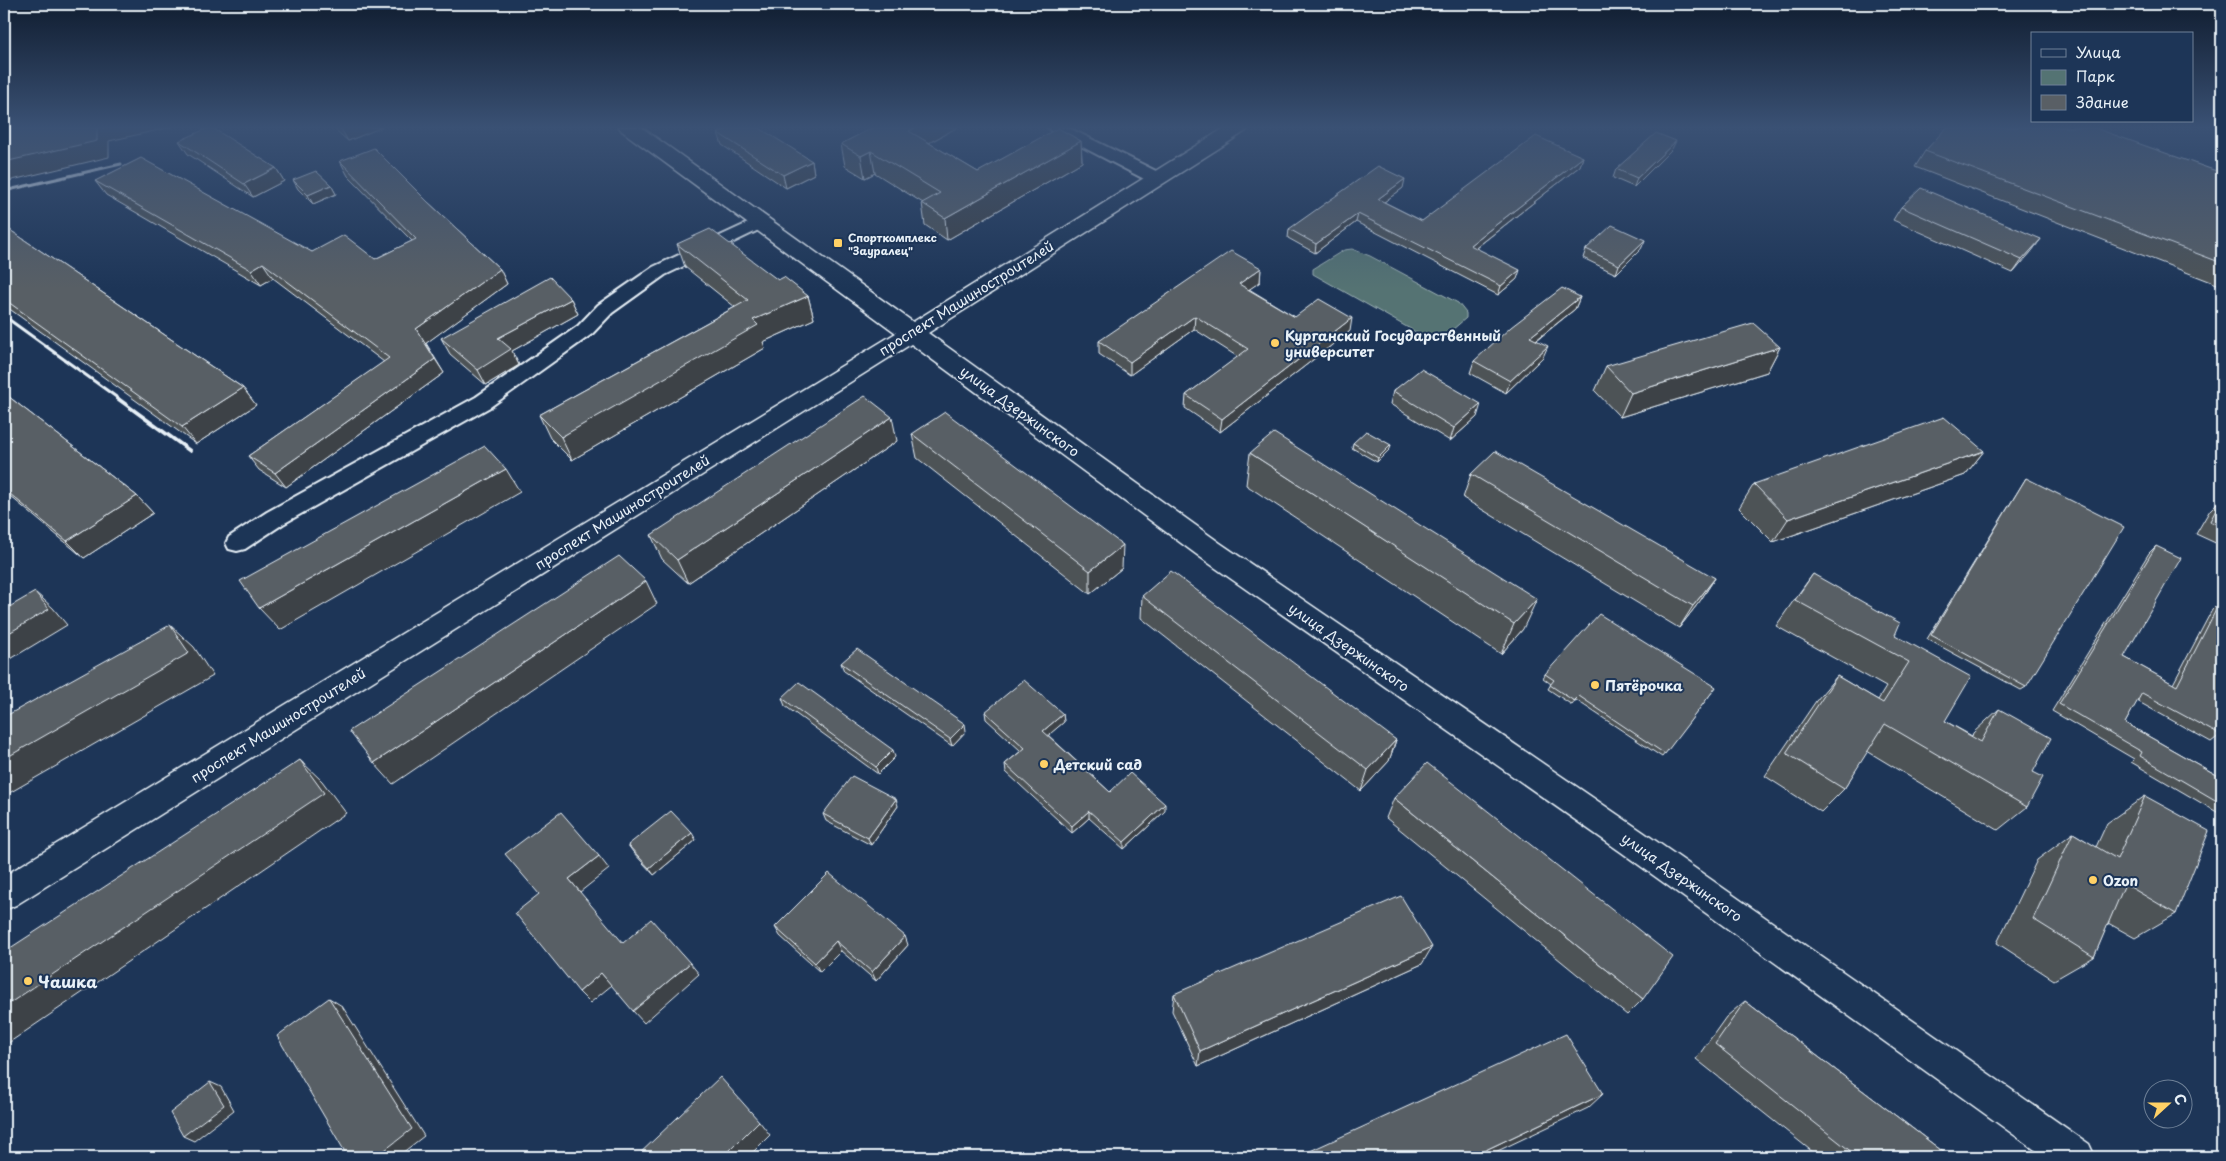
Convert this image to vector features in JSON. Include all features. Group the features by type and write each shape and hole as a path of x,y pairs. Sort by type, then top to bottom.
{"main road":[{"name":"улица Дзержинского","path":"705,181 1210,550 1632,842 2076,1157"},
{"name":"проспект Машиностроителей","path":"4,894 912,333 1151,181"}],"street":[{"path":"237,543 275,518 483,402 585,330 605,310 659,271 761,222"}],"green space":[{"path":"1352,249 1370,256 1458,303 1466,313 1466,318 1444,337 1428,339 1313,274 1313,269 1344,250"}],"building":[{"path":"95,181 183,181 312,252 344,235 375,259 416,239 360,181 407,181 500,269 416,329 435,359 275,473 248,456 389,358 263,263 251,270"},
{"path":"294,181 327,181 331,185 308,195"},
{"path":"921,181 1010,181 945,218 922,203 940,193"},
{"path":"1357,181 1402,181 1378,199 1422,221 1475,181 1552,181 1470,245 1520,270 1501,286 1358,214 1316,244 1289,229"},
{"path":"2005,181 2222,181 2222,263"},
{"path":"1921,188 2041,239 2022,260 1901,207"},
{"path":"1612,225 1645,240 1619,265 1586,249"},
{"path":"4,226 243,388 182,427 4,299"},
{"path":"710,229 778,280 784,277 808,296 753,320 758,325 561,437 539,415 748,300 677,244"},
{"name":"Курганский Государственный университет","path":"1231,251 1261,268 1239,284 1295,317 1319,299 1352,318 1222,419 1186,395 1248,349 1195,316 1130,362 1099,341"},
{"path":"550,277 571,299 498,338 511,349 478,370 441,338"},
{"path":"1562,288 1580,297 1530,337 1548,346 1510,381 1474,361 1511,327"},
{"path":"1753,323 1780,347 1631,393 1606,366"},
{"path":"1421,369 1481,404 1454,428 1393,391"},
{"path":"4,393 137,496 67,541 4,489"},
{"path":"865,396 892,417 677,560 651,535"},
{"path":"945,412 1123,545 1090,571 912,434"},
{"path":"1944,417 1984,451 1788,519 1754,484"},
{"path":"1366,431 1391,445 1378,458 1353,443"},
{"path":"1274,433 1537,599 1514,624 1250,453"},
{"path":"485,446 506,469 259,608 240,581"},
{"path":"1495,451 1715,578 1693,606 1471,474"},
{"path":"2026,478 2124,527 2026,687 1931,635"},
{"path":"2222,499 2222,527 2210,521"},
{"path":"2156,546 2181,558 2124,657 2177,686 2220,602 2222,604 2222,730 2220,735 2142,693 2125,723 2222,778 2222,804 2140,756 2142,752 2059,704"},
{"path":"619,556 646,581 374,763 349,731"},
{"path":"1171,571 1396,740 1368,770 1142,596"},
{"path":"1813,574 1900,623 1895,635 1971,677 1945,721 1981,742 1999,709 2051,738 2033,772 2043,777 2027,807 1885,724 1844,789 1786,753 1837,676 1883,703 1909,662 1795,600"},
{"path":"35,592 49,609 4,636 4,610"},
{"path":"1599,614 1716,687 1665,754 1579,696 1574,701 1550,685 1554,680 1545,674"},
{"path":"170,625 189,653 4,759 4,717"},
{"path":"857,649 965,724 950,739 841,663"},
{"name":"Детский сад","path":"1024,680 1063,714 1043,731 1110,792 1130,773 1165,804 1124,842 1089,811 1072,826 1005,764 1025,748 985,712"},
{"path":"799,682 893,750 876,767 782,698"},
{"path":"300,760 324,793 4,1007 4,952"},
{"path":"1427,763 1673,957 1643,999 1394,798"},
{"path":"852,776 896,799 868,838 823,814"},
{"path":"2145,796 2209,831 2176,914 2125,884 2094,957 2033,919 2073,833 2117,859"},
{"path":"671,811 692,833 649,868 628,845"},
{"path":"561,812 599,856 569,879 623,943 651,919 690,963 633,1011 601,973 579,992 515,913 539,894 505,854"},
{"path":"829,873 905,936 872,972 836,941 815,963 775,927"},
{"path":"1401,896 1432,947 1200,1051 1174,994"},
{"path":"329,998 412,1129 376,1157 348,1157 277,1036"},
{"path":"1745,1001 1950,1157 1858,1157 1715,1044"},
{"path":"1566,1034 1603,1094 1471,1157 1297,1157"},
{"path":"720,1077 759,1121 723,1157 636,1157"},
{"path":"210,1082 224,1105 183,1136 170,1113"}],"railway":[{"path":"4,191 47,181"},
{"path":"4,316 119,399"},
{"path":"117,398 190,451"}],"place":[{"name":"Спорткомплекс \"Зауралец\"","path":"838,243"},
{"name":"Курганский Государственный университет","path":"1275,343"},
{"name":"Пятёрочка","path":"1595,685"},
{"name":"Детский сад","path":"1044,764"},
{"name":"Ozon","path":"2093,880"},
{"name":"Чашка","path":"28,981"}]}
